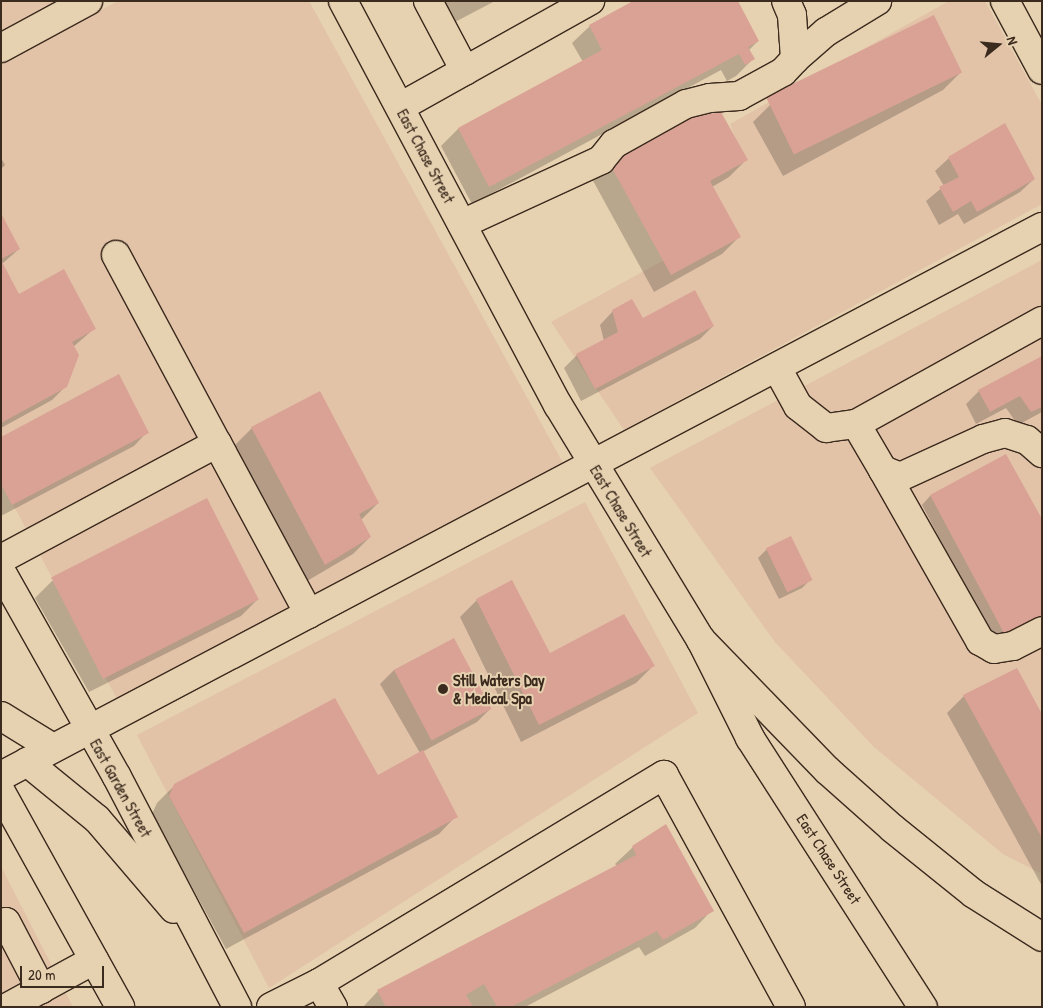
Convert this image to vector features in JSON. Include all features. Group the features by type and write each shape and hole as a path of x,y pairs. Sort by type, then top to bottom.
{"main road":[{"path":"1,48 53,9 88,1"},
{"name":"East Chase Street","path":"343,1 594,465 701,640 750,738 923,1007"},
{"path":"428,1 465,71"},
{"path":"400,108 590,1"},
{"path":"786,1 794,30 796,59"},
{"path":"462,224 601,160 614,144 663,115 700,100 739,96 783,72 826,32 877,1"},
{"path":"1005,1 1042,70"},
{"path":"1,776 594,465 1042,227"},
{"path":"116,255 309,614"},
{"path":"777,368 798,406 826,428 856,424 1042,321"},
{"path":"856,424 980,641 994,650 1013,646 1042,631"},
{"path":"883,470 900,477 983,439 1005,434 1028,440 1042,453"},
{"path":"1,560 217,443"},
{"name":"East Garden Street","path":"1,571 88,730 117,777 236,1007"},
{"path":"701,640 827,770 974,894 1042,937"},
{"path":"1,716 53,748"},
{"path":"27,762 97,819 206,946"},
{"path":"271,1007 319,983 664,776 791,1007"},
{"path":"1,792 120,1007"},
{"path":"6,937 41,989"},
{"path":"8,1007 94,960"},
{"path":"319,983 333,1007"}],"shaded area":[{"path":"1,1 58,1 1,32"},
{"path":"118,1 309,1 563,463 117,699 1,482 1,64"},
{"path":"949,1 985,1 1042,105 1042,204 624,430 551,322 719,230 689,180 740,150 730,124"},
{"path":"1042,260 1042,874 1003,854 874,747 775,642 650,468"},
{"path":"585,502 698,713 269,988 137,735"},
{"path":"1,866 11,886 73,1007 1,1007"}],"building":[{"path":"633,1 738,1 759,41 748,47 755,59 745,65 739,54 489,187 458,128 602,50 589,25"},
{"path":"934,15 962,73 794,154 766,97"},
{"path":"721,112 748,160 710,181 741,237 671,275 607,159 679,119"},
{"path":"1005,123 1035,179 977,212 971,201 953,212 939,187 959,177 948,157"},
{"path":"1,213 20,249 1,259"},
{"path":"1,260 19,294 64,269 96,329 72,342 79,355 67,387 1,423"},
{"path":"695,290 714,326 595,389 576,354 618,332 612,310 632,299 643,318"},
{"path":"1042,356 1042,407 1031,412 1020,396 990,412 978,390"},
{"path":"119,374 149,433 12,505 1,484 1,437"},
{"path":"320,391 379,503 359,514 371,537 325,565 251,427"},
{"path":"1006,454 1042,519 1042,615 1005,635 930,495"},
{"path":"207,498 259,600 103,679 51,577"},
{"path":"791,536 812,580 787,592 766,548"},
{"path":"512,580 550,653 624,614 655,666 539,725 476,599"},
{"name":"Still Waters Day & Medical Spa","path":"454,638 492,709 432,741 394,670"},
{"path":"1017,668 1042,714 1042,838 963,695"},
{"path":"335,698 378,775 423,750 458,817 244,933 169,796 174,784"},
{"path":"666,824 714,911 663,940 657,931 511,1007 497,1007 484,984 466,995 473,1007 386,1007 377,990 636,855 632,846"}],"place":[{"name":"Still Waters Day & Medical Spa","path":"443,689"}]}
